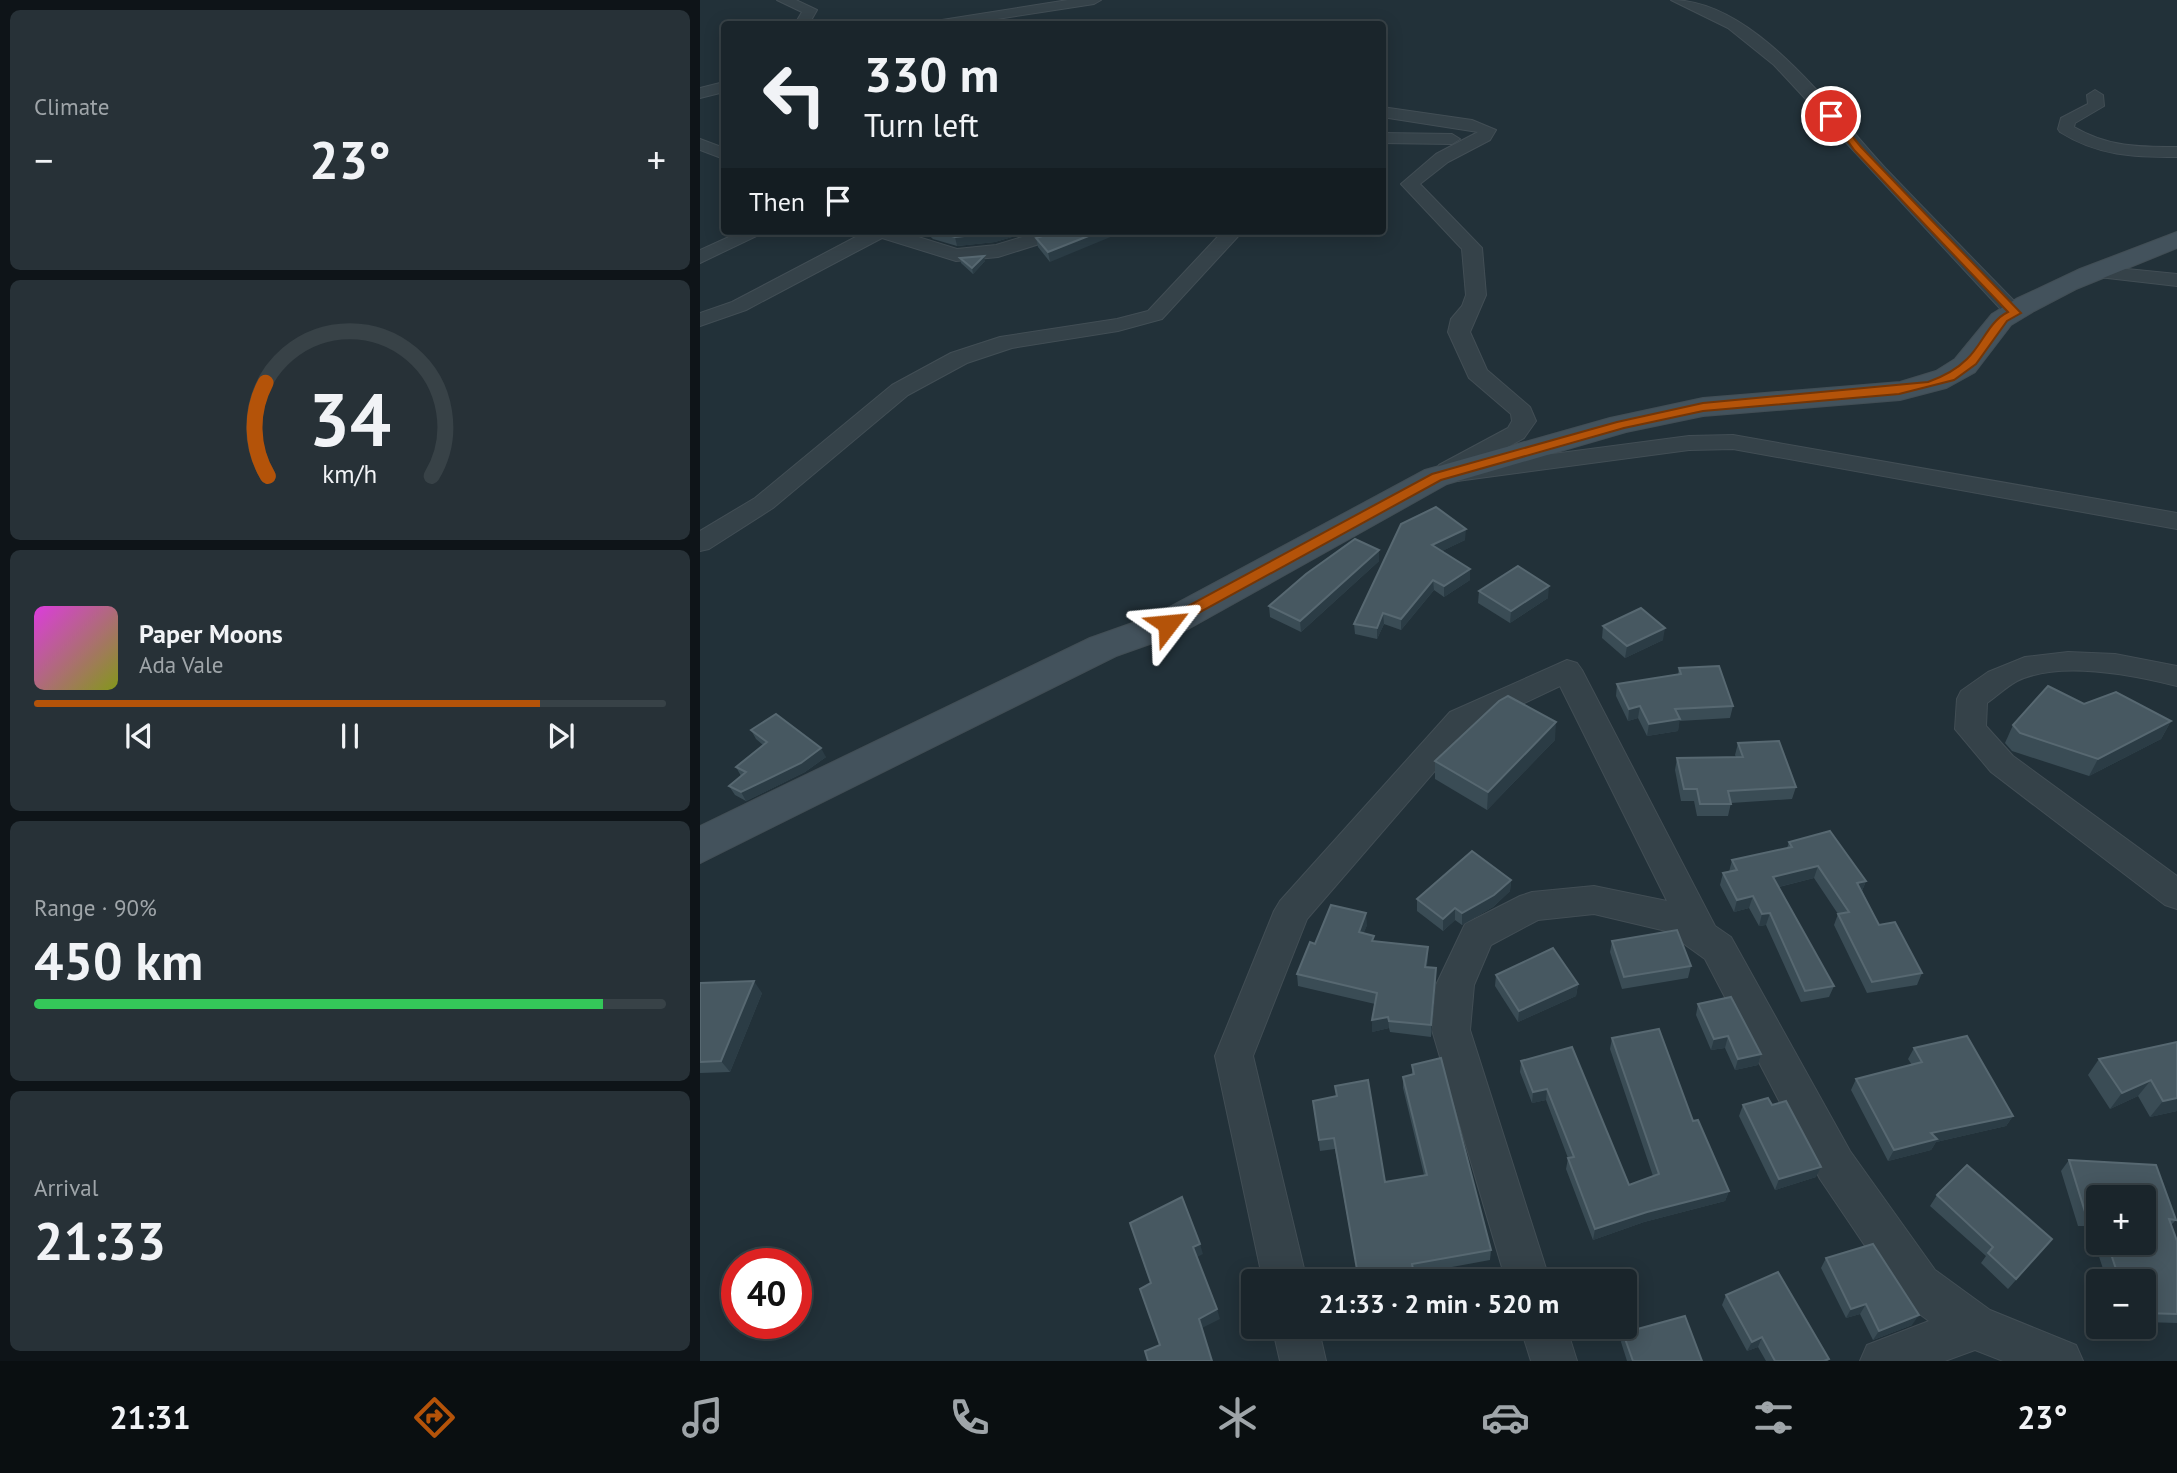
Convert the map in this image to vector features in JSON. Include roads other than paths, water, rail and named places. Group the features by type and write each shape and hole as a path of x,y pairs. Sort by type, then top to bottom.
{"street":[{"path":"784,0 810,10 804,21"},
{"path":"961,21 1094,0"},
{"path":"1678,0 1723,17 1795,75 1858,149 2015,313"},
{"path":"700,93 721,88"},
{"path":"2095,95 2096,106 2067,121 2066,129 2093,146 2123,152 2177,152"},
{"path":"700,846 1102,647 1168,624 1516,433 1524,421 1522,412 1476,373 1460,332 1462,319 1472,308 1476,295 1472,248 1410,184 1442,158 1484,136 1488,130 1485,127 1386,113"},
{"path":"1386,138 1444,140 1484,136"},
{"path":"700,144 721,153"},
{"path":"700,257 749,235"},
{"path":"700,320 739,306 873,235"},
{"path":"894,235 956,255 998,251 1048,235"},
{"path":"700,543 764,503 900,390 959,358 1008,342 1118,325 1155,315 1230,235"},
{"path":"1436,477 1621,424 1703,407 1899,391 1930,385 1950,378 1972,362 2003,318 2052,292 2177,239"},
{"path":"2098,272 2177,280"},
{"path":"1436,477 1689,443 1733,442 2177,521"},
{"path":"2177,676 2115,664 2049,663 2008,673 1972,699 1970,729 2002,764 2177,895"},
{"path":"1282,1269 1234,1056 1293,911 1461,720 1567,670 1702,936"},
{"path":"1524,1269 1451,1030 1455,985 1478,935 1532,906 1594,900 1676,918 1718,948 1835,1165 1919,1286 1975,1327 2060,1361"},
{"path":"1884,1361 1975,1327"},
{"path":"1298,1339 1303,1361"},
{"path":"1547,1339 1554,1361"}]}
